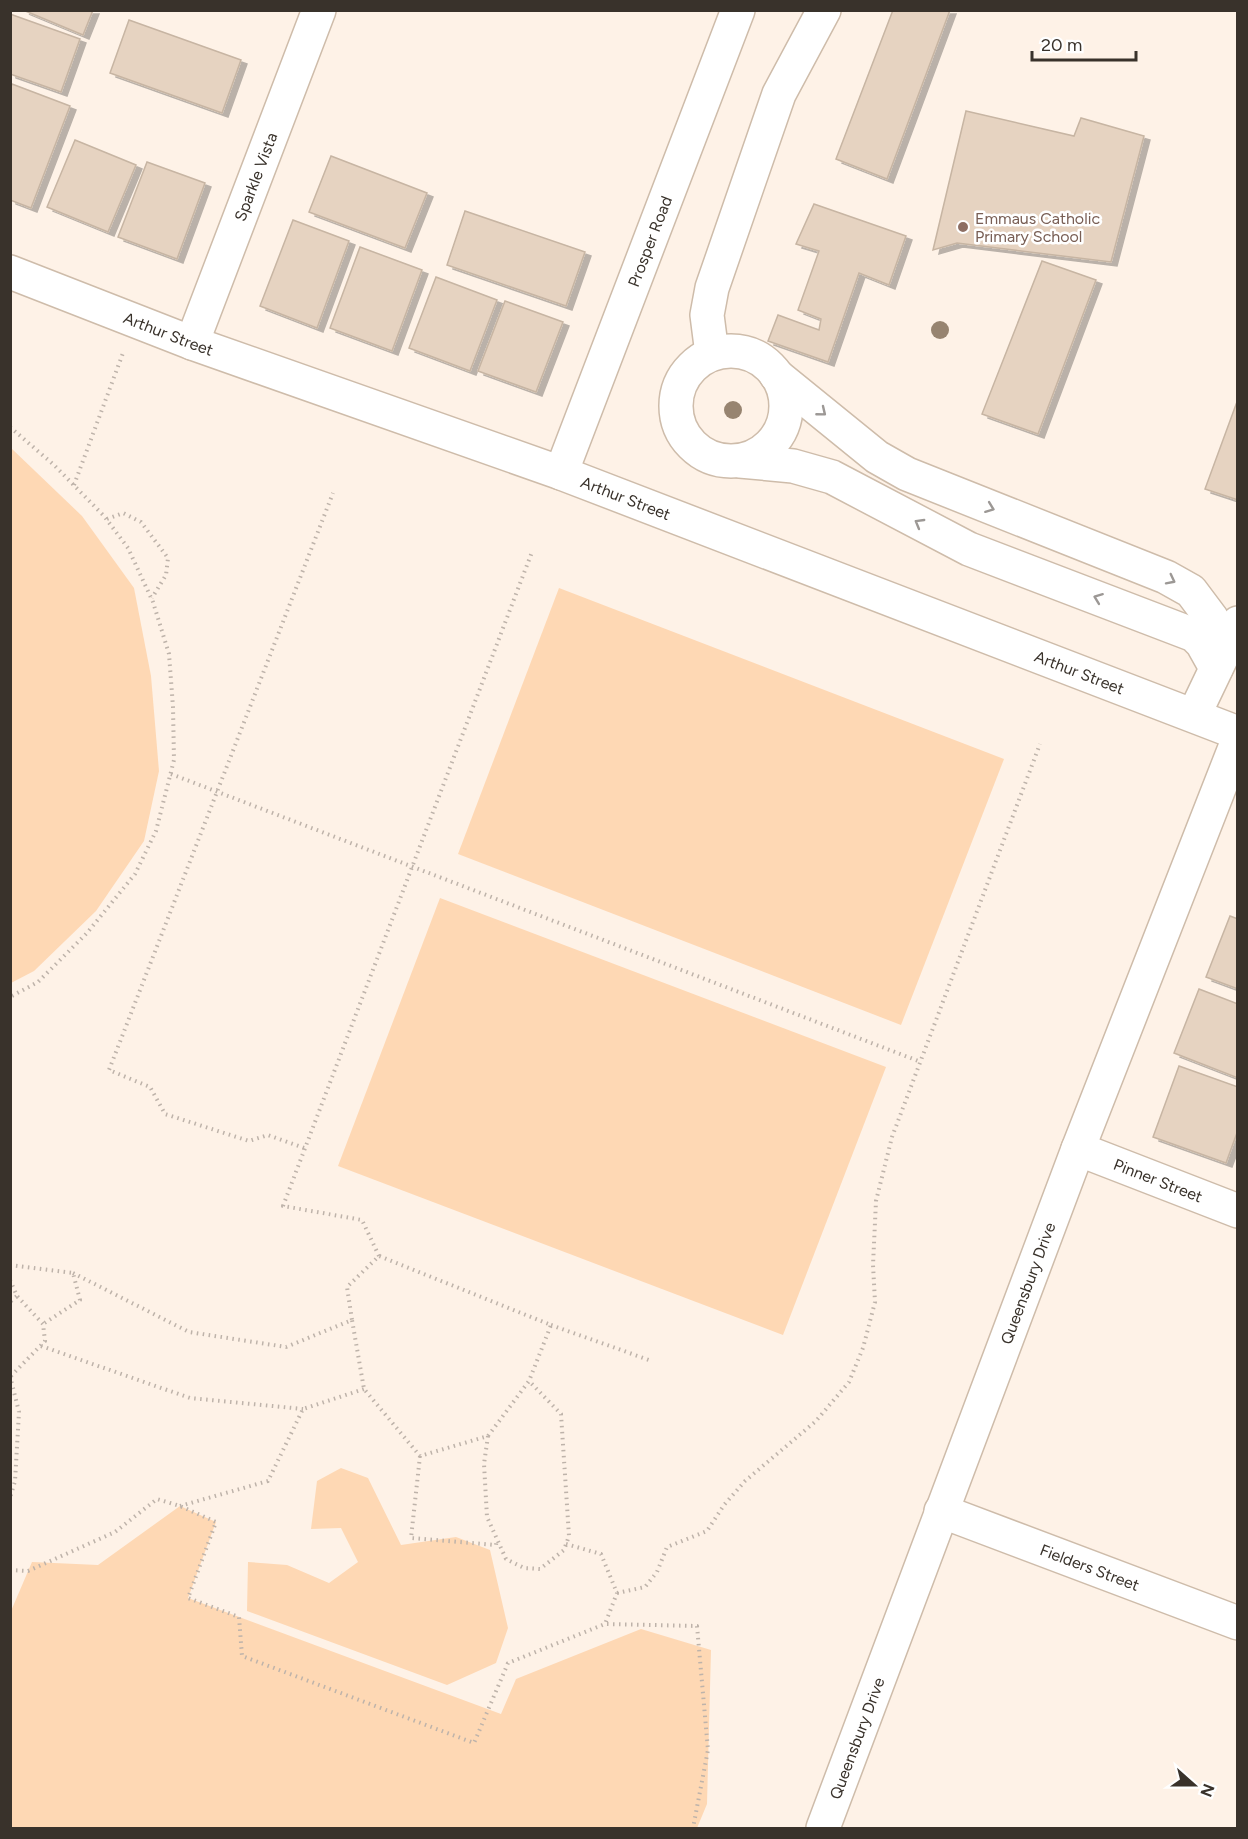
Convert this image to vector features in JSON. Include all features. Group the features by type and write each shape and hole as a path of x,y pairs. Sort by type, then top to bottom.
{"street":[{"name":"Sparkle Vista","path":"192,343 319,10"},
{"name":"Prosper Road","path":"561,473 738,10"},
{"path":"712,354 707,315 712,288 779,94 824,10"},
{"name":"Arthur Street","path":"10,272 192,343 561,473 1238,733"},
{"path":"730,351 748,354 764,362 776,375 877,457 907,474 1166,577 1191,591 1212,618 1216,668 1202,643 1194,635 969,549 832,477 793,466 722,461 705,455 690,444 681,429 676,412 677,394 684,377 696,363 712,354 730,351"},
{"path":"740,461 758,455 772,443 782,428 786,410 784,392 776,375"},
{"path":"1194,715 1238,623"},
{"name":"Queensbury Drive","path":"823,1828 1078,1149 1238,740"},
{"name":"Pinner Street","path":"1078,1149 1238,1211"},
{"name":"Fielders Street","path":"941,1511 1238,1623"}],"path":[{"path":"74,485 135,320"},
{"path":"10,427 74,485 106,519 128,548 152,598 169,654 174,760 156,831 135,874 87,933 38,982 10,997"},
{"path":"304,1148 268,1135 249,1141 165,1114 150,1087 109,1070 333,493"},
{"path":"106,519 123,513 141,522 168,558 166,574 152,598"},
{"path":"532,552 283,1206 362,1220 379,1256 551,1324 650,1360"},
{"path":"617,1593 645,1587 657,1572 667,1547 707,1531 724,1505 745,1481 816,1421 849,1382 863,1348 875,1302 873,1265 876,1201 892,1137 1040,744"},
{"path":"171,774 921,1062"},
{"path":"379,1256 347,1287 364,1389 420,1456 411,1538 496,1545 497,1538"},
{"path":"10,1265 73,1272 189,1332 286,1347 352,1320"},
{"path":"43,1324 80,1300 73,1272"},
{"path":"10,1280 17,1296 43,1324 45,1341 11,1376 19,1412 15,1481 10,1498"},
{"path":"10,1302 17,1296"},
{"path":"529,1381 561,1414 569,1536 559,1555 540,1569 524,1568 506,1559 487,1517 484,1464 488,1436 529,1381 551,1324"},
{"path":"41,1346 190,1398 303,1409 364,1389"},
{"path":"180,1506 268,1481 303,1409"},
{"path":"420,1456 488,1436"},
{"path":"10,1570 28,1571 116,1532 157,1499 180,1506 216,1522 188,1598 239,1617 242,1656 474,1743 508,1663 605,1624 697,1626 708,1750 693,1828"},
{"path":"566,1544 602,1554 617,1593 605,1624"}],"shaded area":[{"path":"11,448 82,516 134,588 151,676 159,771 144,841 96,911 34,971 11,983"},
{"path":"559,588 1004,759 901,1025 458,854"},
{"path":"440,898 886,1067 783,1335 338,1166"},
{"path":"341,1468 368,1478 401,1545 456,1537 490,1550 508,1628 496,1663 447,1685 247,1611 248,1562 287,1565 329,1583 358,1562 341,1528 311,1529 317,1481"},
{"path":"180,1506 216,1522 188,1598 501,1714 516,1679 641,1629 711,1650 707,1804 697,1828 11,1828 11,1611 32,1562 98,1565"}],"building":[{"path":"23,10 93,10 83,35"},
{"path":"893,10 950,10 887,179 836,159"},
{"path":"10,14 80,39 61,92 10,74"},
{"path":"129,20 241,60 222,113 110,73"},
{"path":"12,84 70,106 31,208 10,200 10,89"},
{"path":"966,111 1074,136 1081,118 1144,136 1111,262 957,243 933,250"},
{"path":"75,140 136,165 108,232 47,207"},
{"path":"331,156 427,193 405,248 309,212"},
{"path":"147,162 205,183 177,259 118,237"},
{"path":"814,204 906,236 889,285 859,273 828,362 768,341 778,315 819,330 821,319 798,310 819,251 796,244"},
{"path":"465,211 585,252 566,306 447,265"},
{"path":"293,220 349,241 317,328 260,306"},
{"path":"360,247 422,270 392,351 330,328"},
{"path":"1042,261 1096,280 1038,434 982,414"},
{"path":"436,277 497,300 470,371 409,348"},
{"path":"505,301 563,322 536,392 478,371"},
{"path":"1238,399 1238,500 1205,489"},
{"path":"1230,916 1238,919 1238,989 1206,977"},
{"path":"1199,989 1238,1004 1238,1078 1174,1053"},
{"path":"1179,1066 1238,1087 1238,1130 1226,1163 1153,1137"}],"place":[{"name":"Emmaus Catholic Primary School","path":"963,227"}]}
